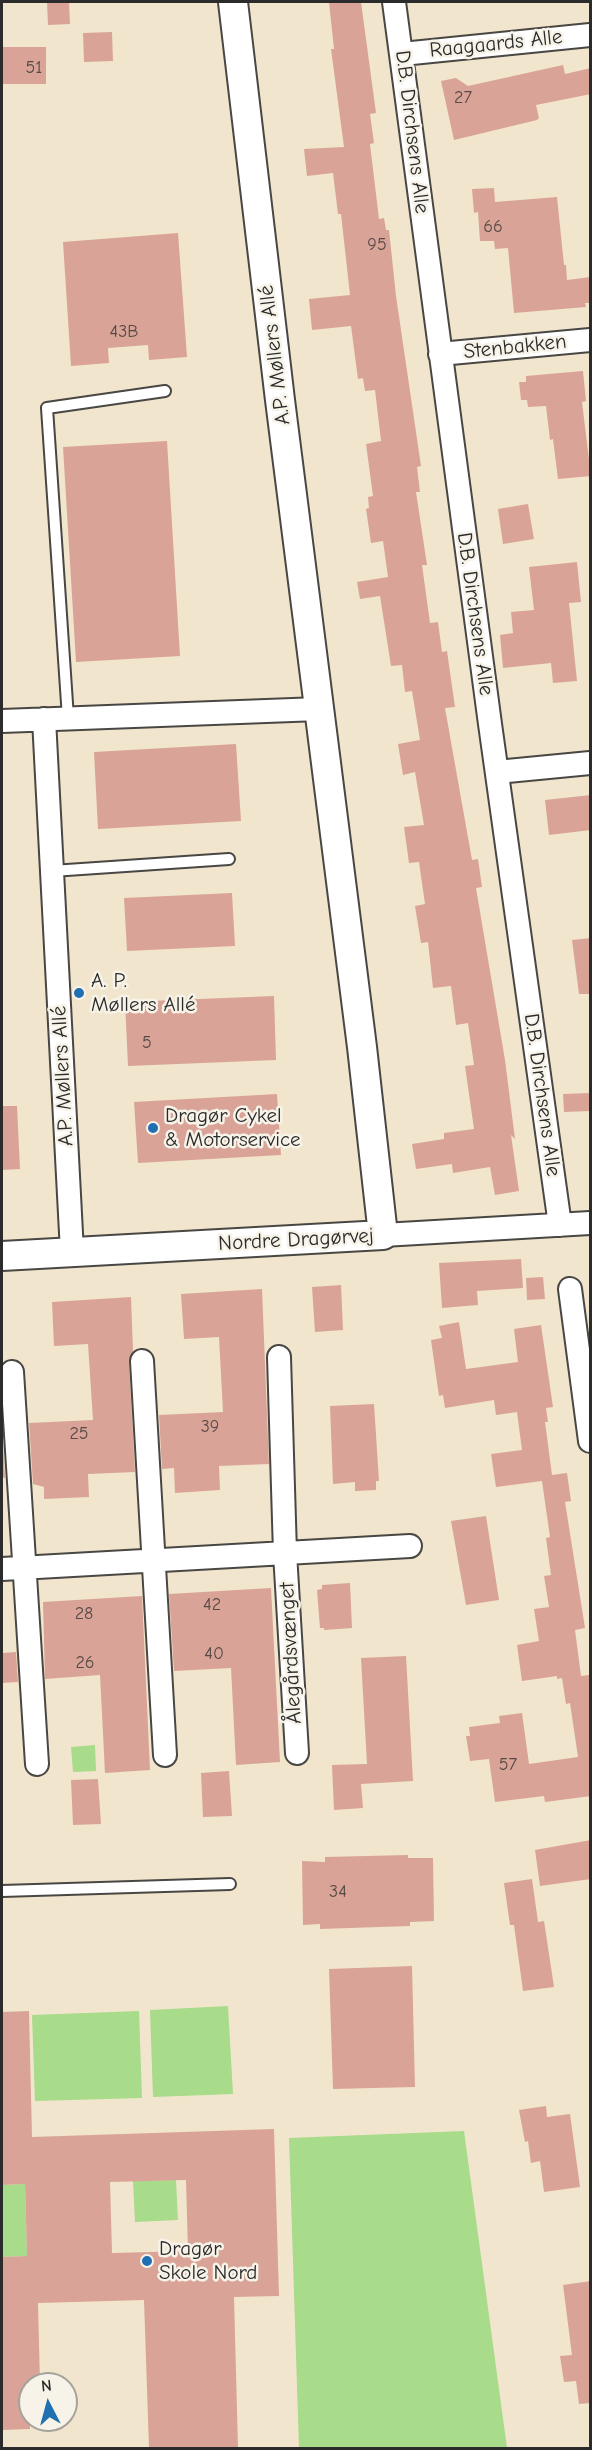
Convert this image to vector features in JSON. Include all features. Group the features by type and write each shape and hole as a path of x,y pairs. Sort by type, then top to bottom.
{"street":[{"name":"A.P. Møllers Allé","path":"233,2 362,1047 383,1235"},
{"name":"D.B. Dirchsens Alle","path":"394,2 560,1225"},
{"name":"Raagaards Alle","path":"402,54 591,35"},
{"name":"Stenbakken","path":"440,354 591,340"},
{"path":"2,721 319,709"},
{"name":"A.P. Møllers Allé","path":"44,719 72,1252"},
{"path":"497,772 591,763"},
{"name":"Nordre Dragørvej","path":"2,1256 591,1223"},
{"path":"570,1289 591,1441"},
{"name":"Ålegårdsvænget","path":"279,1357 285,1553 297,1753"},
{"path":"142,1361 165,1755"},
{"path":"12,1372 37,1764"},
{"name":"Ålegårdsvænget","path":"2,1569 410,1546"}],"lane":[{"path":"68,718 47,408 165,391"},
{"path":"52,871 229,859"},
{"path":"2,1891 230,1884"}],"green space":[{"path":"95,1745 96,1771 73,1772 71,1747"},
{"path":"228,2006 233,2094 153,2097 150,2010"},
{"path":"139,2011 142,2098 35,2101 32,2015"},
{"path":"464,2131 507,2448 299,2448 289,2138"},
{"path":"176,2180 178,2220 135,2222 133,2181"},
{"path":"25,2184 27,2256 2,2257 2,2185"}],"building":[{"path":"47,2 69,2 70,24 48,25"},
{"path":"329,2 361,2 376,113 370,114 374,143 370,144 379,219 384,218 386,230 389,230 396,296 421,466 417,467 420,492 416,492 427,565 422,565 430,623 438,622 442,652 447,651 455,707 445,708 472,860 478,859 482,887 476,888 505,1060 515,1139 511,1135 519,1191 495,1195 490,1167 453,1173 452,1164 416,1169 412,1144 444,1139 444,1133 474,1129 465,1066 474,1065 468,1023 456,1025 451,986 433,988 428,942 421,943 415,906 425,904 419,862 409,863 404,827 424,825 415,772 403,775 398,744 420,740 412,691 405,692 402,665 391,666 380,596 360,599 357,582 388,577 383,541 371,543 366,509 369,508 368,497 373,496 366,444 381,441 375,390 365,391 363,378 358,379 351,326 312,330 309,299 350,295 341,214 338,214 333,173 307,176 304,149 344,147 331,49 334,49"},
{"path":"112,32 113,61 84,62 83,33"},
{"path":"2,47 46,47 46,84 2,84"},
{"path":"563,65 565,74 591,68 591,94 536,105 539,118 537,120 454,140 441,81 456,78 468,86"},
{"path":"494,188 495,202 557,197 567,280 591,277 591,303 585,303 586,307 514,313 508,248 495,249 494,241 480,241 478,212 474,213 472,189"},
{"path":"178,233 187,357 149,360 148,345 108,348 109,363 71,366 63,242"},
{"path":"583,371 586,401 582,402 591,476 558,479 546,406 528,407 527,400 521,400 519,382 526,382 526,376"},
{"path":"167,441 180,656 76,662 63,447"},
{"path":"528,504 534,539 503,544 498,509"},
{"path":"577,562 581,602 569,603 577,681 553,683 551,663 503,668 500,635 513,633 511,612 534,610 529,567"},
{"path":"236,744 241,821 98,829 94,752"},
{"path":"591,795 591,830 549,835 545,800"},
{"path":"232,893 235,946 127,951 124,898"},
{"path":"591,938 591,994 579,994 572,940"},
{"path":"274,996 276,1060 128,1066 125,1002"},
{"path":"591,1093 591,1111 564,1112 563,1094"},
{"path":"277,1094 281,1155 138,1163 134,1102"},
{"path":"2,1106 17,1106 20,1169 2,1170"},
{"path":"521,1259 523,1288 477,1291 478,1305 442,1308 439,1263"},
{"path":"543,1277 545,1299 527,1300 526,1278"},
{"path":"341,1285 343,1330 315,1332 312,1287"},
{"path":"262,1289 269,1464 219,1466 220,1490 175,1493 174,1468 162,1469 159,1415 223,1412 219,1337 184,1339 181,1294"},
{"path":"131,1297 133,1351 129,1362 135,1472 88,1474 89,1497 44,1499 44,1487 33,1484 29,1423 93,1420 88,1344 54,1346 52,1302"},
{"path":"459,1322 466,1369 518,1362 514,1329 541,1325 553,1407 546,1408 548,1422 545,1422 552,1475 567,1473 571,1501 565,1502 585,1628 575,1630 581,1676 589,1675 591,1687 591,1796 545,1802 544,1796 495,1802 489,1759 470,1761 466,1736 470,1736 469,1727 500,1723 499,1716 522,1713 529,1764 578,1757 570,1703 566,1704 562,1678 557,1679 557,1676 522,1681 517,1645 539,1641 534,1609 549,1607 544,1576 551,1575 546,1538 550,1537 542,1481 496,1487 491,1454 522,1450 517,1412 496,1415 494,1400 445,1408 443,1395 439,1396 431,1340 442,1338 439,1326"},
{"path":"374,1404 379,1481 376,1481 376,1490 355,1491 355,1482 333,1484 330,1406"},
{"path":"2,1425 5,1478 2,1477"},
{"path":"486,1516 499,1600 466,1605 451,1521"},
{"path":"350,1583 352,1628 324,1630 320,1628 317,1590 322,1589 322,1585"},
{"path":"271,1588 280,1762 236,1765 231,1668 174,1671 169,1594"},
{"path":"142,1596 150,1770 105,1773 100,1675 45,1679 43,1602"},
{"path":"16,1652 18,1682 2,1683 2,1653"},
{"path":"406,1656 413,1781 361,1784 363,1808 334,1810 332,1765 367,1764 361,1658"},
{"path":"229,1771 232,1816 203,1817 201,1773"},
{"path":"98,1779 101,1824 73,1825 71,1780"},
{"path":"591,1840 591,1879 540,1886 535,1850"},
{"path":"408,1855 408,1858 433,1858 434,1921 410,1922 410,1926 320,1929 320,1924 303,1925 302,1861 325,1862 325,1857"},
{"path":"532,1879 538,1922 544,1921 554,1987 523,1991 514,1925 510,1925 504,1883"},
{"path":"412,1966 415,2087 333,2089 329,1969"},
{"path":"29,2011 32,2137 274,2129 279,2296 234,2297 238,2448 149,2448 144,2300 38,2303 40,2372 18,2372 18,2429 2,2430 2,2257 27,2256 25,2184 2,2185 2,2012","holes":["186,2180 188,2251 112,2253 110,2182"]},
{"path":"546,2106 547,2117 570,2114 580,2187 544,2192 540,2161 531,2163 528,2141 525,2142 519,2110"},
{"path":"591,2281 591,2403 579,2404 576,2381 564,2382 560,2356 572,2355 563,2285"}],"place":[{"name":"A. P. Møllers Allé","path":"79,993"},
{"name":"Dragør Cykel & Motorservice","path":"153,1128"},
{"name":"Dragør Skole Nord","path":"147,2261"}]}
